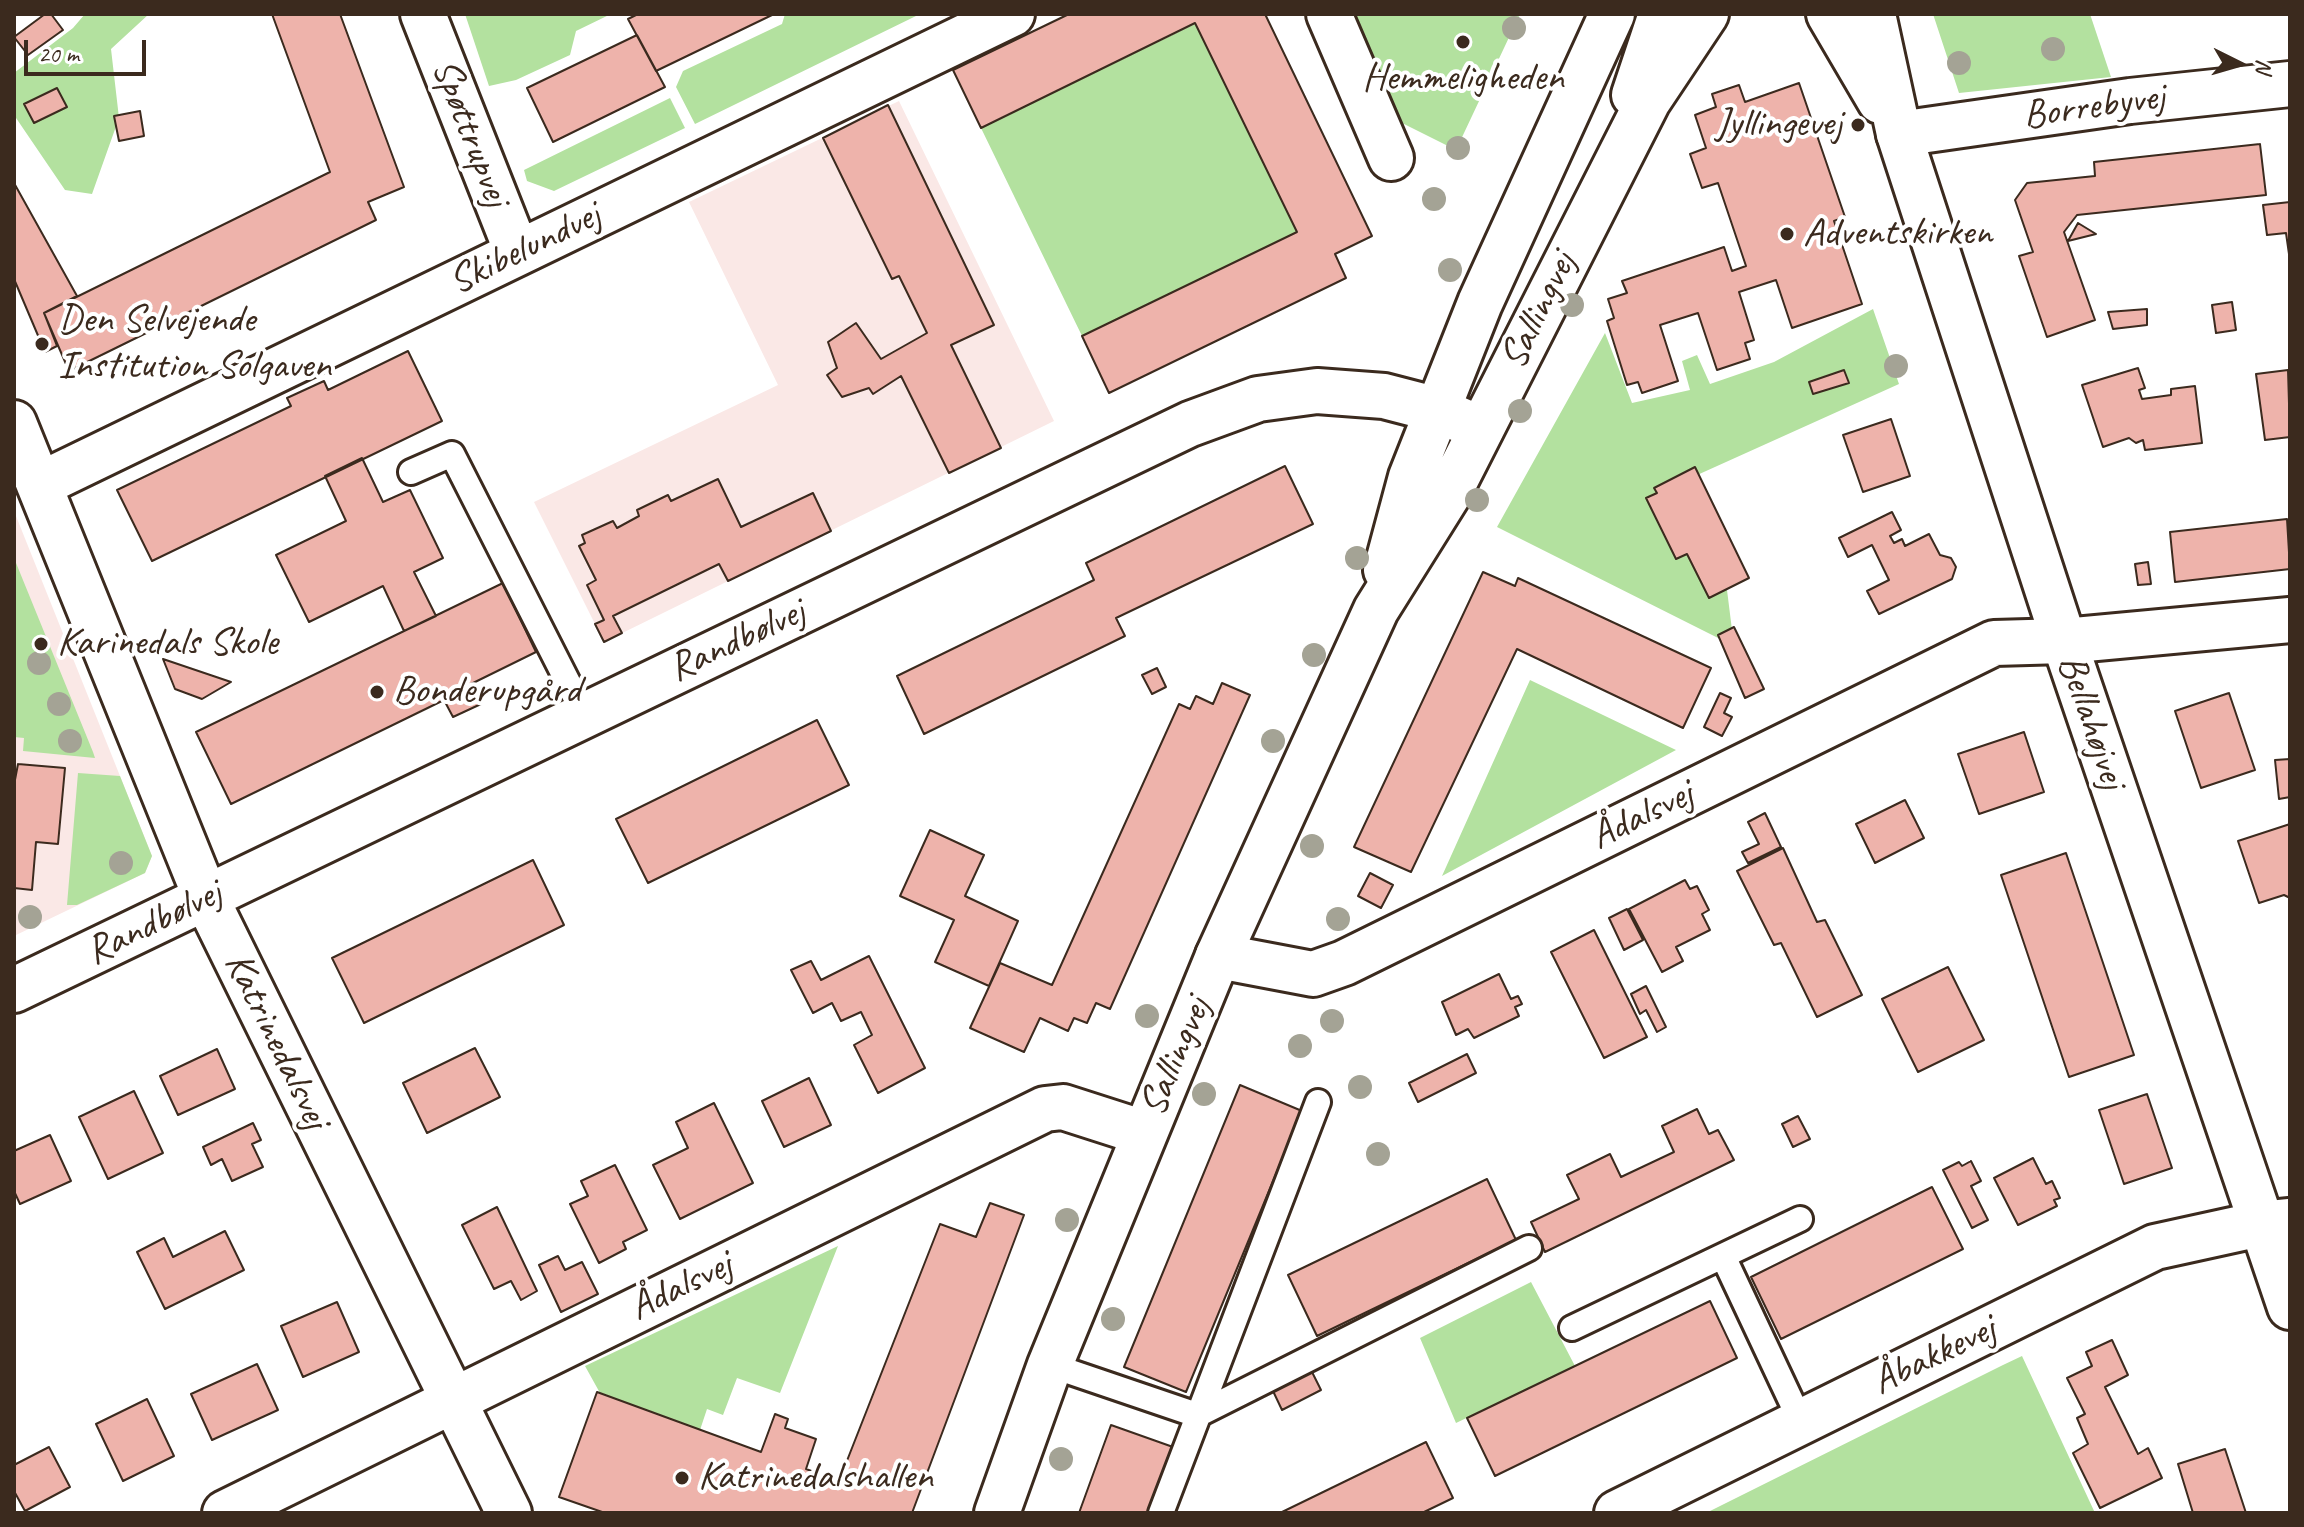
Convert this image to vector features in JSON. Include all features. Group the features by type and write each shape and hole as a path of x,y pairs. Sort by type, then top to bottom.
{"street":[{"name":"Spøttrupvej","path":"423,14 517,252"},
{"name":"Skibelundvej","path":"39,485 1012,14"},
{"path":"1329,14 1391,158"},
{"name":"Sallingvej","path":"1376,610 1411,477 1480,303 1612,14"},
{"path":"1605,180 1661,14"},
{"name":"Sallingvej","path":"997,1513 1050,1365 1218,956 1376,610 1448,495 1605,180 1648,101 1706,14"},
{"name":"Bellahøjvej","path":"1829,14 1899,134"},
{"name":"Bellahøjvej","path":"1873,14 1899,134 2064,641 2275,1222 2290,1307"},
{"name":"Borrebyvej","path":"1899,134 2130,101 2290,84"},
{"name":"Randbølvej","path":"14,990 1190,424 1258,399 1330,392 1384,396 1438,410 1481,429"},
{"name":"Katrinedalsvej","path":"14,423 206,898 509,1513"},
{"name":"Ådalsvej","path":"1218,956 1313,974 1333,967 1994,643 2064,641 2290,620"},
{"name":"Ådalsvej","path":"225,1513 1045,1109 1063,1107 1144,1133"},
{"name":"Åbakkevej","path":"1617,1513 2155,1247 2275,1222"}],"lane":[{"path":"411,472 452,454 584,714"},
{"path":"1161,1513 1318,1102"},
{"path":"1572,1328 1800,1219"},
{"path":"1050,1365 1197,1415 1529,1248"},
{"path":"1723,1256 1801,1422"}],"shaded area":[{"path":"899,101 1054,421 604,642 534,502 778,385 689,202"},
{"name":"Karinedals Skole","path":"14,511 152,856 145,873 14,936"}],"green space":[{"path":"85,14 149,14 111,49 119,118 92,194 65,190 14,115 14,73 73,28"},
{"path":"465,14 611,14 576,31 570,55 516,80 489,86"},
{"path":"785,14 916,16 695,124 676,87 683,71 782,24"},
{"path":"1345,14 1520,14 1456,150 1394,119"},
{"path":"1933,14 2090,14 2111,77 1959,93"},
{"path":"1195,24 1297,232 1082,336 981,128"},
{"path":"670,98 685,128 554,191 527,181 524,170"},
{"path":"1873,309 1899,384 1675,485 1725,574 1734,646 1497,527 1605,333 1632,403 1690,390 1682,361 1697,355 1710,384 1774,362"},
{"path":"14,558 95,758 23,751 24,738 14,737"},
{"path":"1530,680 1676,750 1442,876"},
{"path":"78,773 120,776 152,856 145,873 77,905 67,905"},
{"path":"838,1246 780,1393 737,1378 723,1415 707,1409 700,1430 600,1393 585,1366"},
{"path":"1531,1282 1575,1366 1456,1423 1420,1338"},
{"path":"2022,1356 2095,1513 1706,1513 2003,1365"}],"building":[{"path":"45,14 51,14 63,30 28,55 14,37"},
{"path":"272,14 340,14 404,187 368,202 376,220 69,371 44,313 330,172"},
{"path":"638,14 772,15 656,71 628,19"},
{"path":"1069,14 1265,14 1372,236 1335,254 1346,278 1109,393 1082,336 1297,232 1195,23 981,128 953,70"},
{"path":"637,35 665,87 553,142 527,88"},
{"name":"Adventskirken","path":"1799,83 1845,217 1834,221 1862,304 1792,328 1776,280 1739,292 1754,340 1745,343 1750,359 1717,370 1698,313 1660,325 1678,381 1642,393 1638,382 1627,385 1607,321 1614,318 1608,299 1627,293 1622,281 1724,247 1732,271 1746,266 1718,183 1702,188 1690,154 1706,148 1695,115 1716,107 1712,94 1739,85 1745,102"},
{"path":"57,88 67,107 34,123 24,104"},
{"path":"888,105 994,325 951,345 1001,448 949,473 901,376 873,394 869,388 842,397 827,375 837,368 828,342 856,323 881,359 927,333 899,276 892,279 823,138"},
{"path":"140,111 144,136 119,141 114,116"},
{"path":"2260,144 2266,195 2077,215 2064,232 2095,320 2047,337 2019,256 2033,252 2015,200 2027,183 2095,176 2094,162"},
{"path":"14,183 77,296 44,313 57,346 45,352 14,279"},
{"path":"2290,202 2289,254 2286,233 2267,235 2263,205"},
{"path":"2078,223 2096,234 2068,241"},
{"path":"2232,302 2236,330 2216,333 2212,305"},
{"path":"2147,309 2147,325 2113,329 2108,312"},
{"path":"408,351 442,421 152,561 117,490 291,406 287,398 324,381 328,390"},
{"path":"2138,368 2145,388 2139,390 2142,399 2171,395 2171,389 2195,386 2202,443 2145,450 2143,440 2136,443 2129,438 2103,447 2082,385"},
{"path":"1844,370 1849,383 1813,394 1809,382"},
{"path":"2288,370 2290,437 2265,440 2256,374"},
{"path":"1891,419 1910,476 1863,492 1843,435"},
{"path":"362,458 383,502 410,490 443,558 414,572 436,616 404,631 383,586 309,622 276,555 346,521 325,476"},
{"path":"1285,466 1313,524 1116,618 1125,636 924,734 897,676 1094,580 1086,563"},
{"path":"1695,467 1749,578 1709,598 1687,554 1676,559 1646,498 1657,493 1654,488"},
{"path":"718,479 741,527 813,493 831,531 728,581 719,564 613,616 622,633 604,642 595,624 604,620 587,585 596,580 579,546 585,543 582,535 613,521 617,528 639,516 637,510 668,495 671,501"},
{"path":"1892,512 1901,530 1890,536 1894,543 1902,539 1905,546 1929,534 1940,555 1951,558 1956,567 1952,579 1879,614 1867,591 1889,580 1872,545 1848,557 1839,538"},
{"path":"2287,519 2290,569 2175,582 2170,532"},
{"path":"2148,562 2151,584 2138,585 2135,564"},
{"path":"1483,572 1515,586 1518,578 1711,668 1683,728 1517,649 1411,872 1354,847"},
{"name":"Bonderupgård","path":"503,583 536,652 471,684 481,704 453,717 444,700 231,804 196,732"},
{"path":"1734,627 1764,689 1745,698 1718,635"},
{"path":"163,659 231,682 202,699 175,689"},
{"path":"1157,668 1166,687 1152,694 1142,675"},
{"path":"1222,683 1250,695 1110,1009 1096,1003 1087,1023 1074,1018 1068,1031 1040,1018 1024,1052 970,1028 1000,963 1052,985 1179,704 1190,709 1196,696 1213,704"},
{"path":"1720,693 1731,698 1724,713 1732,717 1722,736 1704,727"},
{"path":"2229,693 2255,770 2201,788 2175,711"},
{"path":"817,720 849,785 648,883 616,819"},
{"path":"2024,732 2044,792 1979,814 1958,754"},
{"path":"2290,759 2290,797 2279,799 2275,760"},
{"path":"18,764 65,768 58,844 36,842 32,890 14,888 14,785"},
{"path":"1905,800 1924,838 1875,863 1856,824"},
{"path":"1765,813 1781,847 1748,863 1742,852 1759,844 1748,822"},
{"path":"2290,824 2290,898 2284,895 2259,903 2238,841"},
{"path":"930,830 984,855 965,896 1018,921 989,986 935,962 954,920 900,896"},
{"path":"1783,848 1817,922 1825,920 1862,995 1817,1017 1781,943 1774,945 1737,871"},
{"path":"2066,853 2134,1055 2069,1077 2001,875"},
{"path":"533,860 564,925 364,1023 332,958"},
{"path":"1370,873 1393,885 1381,908 1358,896"},
{"path":"1685,880 1690,889 1697,886 1709,910 1702,914 1710,930 1676,947 1683,961 1662,972 1629,909"},
{"path":"1627,909 1643,940 1624,950 1609,918"},
{"path":"1594,930 1647,1037 1604,1058 1551,952"},
{"path":"869,956 925,1068 878,1093 854,1045 872,1035 861,1012 841,1021 832,1003 813,1013 791,970 811,961 821,980"},
{"path":"1948,967 1984,1040 1918,1072 1882,999"},
{"path":"1499,974 1511,999 1518,996 1522,1004 1515,1007 1519,1016 1474,1038 1468,1029 1456,1035 1442,1002"},
{"path":"1646,986 1666,1027 1657,1032 1646,1010 1640,1014 1631,994"},
{"path":"475,1048 500,1097 427,1133 403,1083"},
{"path":"217,1049 235,1089 178,1115 160,1076"},
{"path":"1467,1054 1476,1073 1418,1102 1409,1083"},
{"path":"809,1078 831,1125 784,1147 762,1101"},
{"path":"1240,1085 1302,1111 1186,1392 1124,1367"},
{"path":"134,1091 163,1153 108,1179 79,1117"},
{"path":"2147,1094 2172,1168 2124,1184 2099,1110"},
{"path":"714,1103 753,1183 680,1219 653,1165 688,1148 676,1122"},
{"path":"1697,1109 1709,1134 1718,1130 1734,1160 1545,1252 1531,1222 1579,1199 1567,1175 1610,1154 1621,1177 1674,1152 1662,1126"},
{"path":"1798,1116 1810,1139 1793,1147 1782,1124"},
{"path":"253,1123 261,1140 252,1144 263,1167 232,1181 222,1159 211,1165 203,1147"},
{"path":"50,1135 71,1181 20,1204 14,1191 14,1151"},
{"path":"2033,1158 2046,1184 2052,1181 2060,1198 2054,1200 2057,1206 2018,1225 1994,1178"},
{"path":"1971,1161 1981,1181 1971,1186 1988,1220 1972,1228 1943,1170 1959,1162 1962,1166"},
{"path":"615,1165 647,1230 623,1242 626,1249 599,1263 570,1204 588,1196 581,1181"},
{"path":"1487,1179 1516,1240 1317,1336 1288,1275"},
{"path":"1932,1187 1963,1249 1781,1339 1751,1277"},
{"path":"990,1203 1024,1215 912,1513 605,1513 559,1497 597,1392 761,1452 775,1414 788,1419 785,1428 816,1439 806,1469 839,1481 940,1224 976,1237"},
{"path":"497,1207 537,1291 521,1300 511,1281 494,1289 462,1225"},
{"path":"225,1231 244,1270 165,1309 137,1252 164,1238 173,1257"},
{"path":"558,1256 565,1270 582,1262 598,1294 561,1312 539,1265"},
{"path":"1710,1301 1737,1358 1495,1476 1467,1418"},
{"path":"337,1302 359,1352 303,1377 281,1326"},
{"path":"2112,1340 2128,1375 2105,1387 2138,1454 2148,1448 2162,1478 2100,1508 2073,1453 2088,1444 2077,1418 2085,1414 2067,1378 2092,1366 2086,1352"},
{"path":"257,1364 278,1410 212,1440 191,1394"},
{"path":"1312,1372 1321,1390 1282,1410 1273,1391"},
{"path":"147,1399 174,1456 123,1481 96,1424"},
{"path":"1111,1425 1173,1447 1150,1513 1079,1513"},
{"path":"1426,1442 1453,1498 1422,1513 1280,1513"},
{"path":"49,1447 70,1487 25,1511 14,1491 14,1465"},
{"path":"2225,1449 2246,1513 2193,1513 2178,1464"}],"place":[{"name":"Hemmeligheden","path":"1463,42"},
{"name":"Jyllingevej","path":"1858,125"},
{"name":"Adventskirken","path":"1787,234"},
{"name":"Den Selvejende Institution Solgaven","path":"42,344"},
{"name":"Karinedals Skole","path":"41,644"},
{"name":"Bonderupgård","path":"377,692"},
{"name":"Katrinedalshallen","path":"682,1478"}]}
